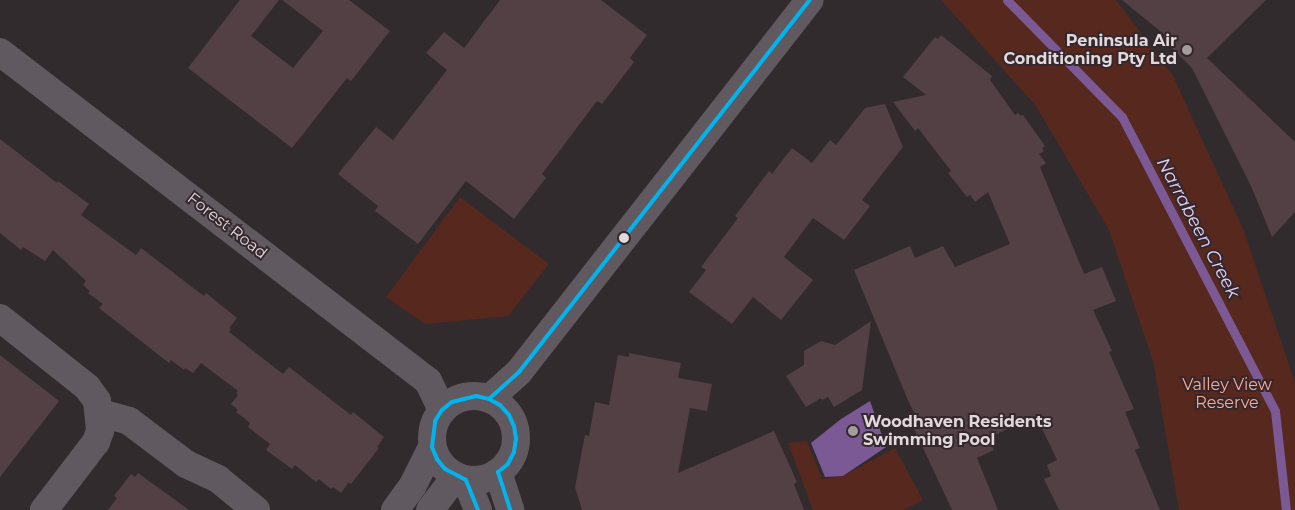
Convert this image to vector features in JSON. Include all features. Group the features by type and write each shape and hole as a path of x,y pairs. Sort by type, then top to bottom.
{"street":[{"path":"489,399 519,372 810,0"},
{"name":"Forest Road","path":"0,52 428,381 442,410"},
{"path":"0,318 87,387 97,401 100,412 100,431 96,442 44,510"},
{"path":"395,510 413,485 432,447 433,427 442,410 452,402 464,397 476,396 489,399 500,405 509,414 514,426 516,439 514,452 508,464 489,478 461,478 445,469 437,459 432,447"},
{"path":"100,412 128,421 186,464 218,479 256,510"},
{"path":"498,472 510,510"},
{"path":"430,510 461,478"},
{"path":"461,478 478,510"}],"green space":[{"name":"Valley View Reserve","path":"941,0 1116,0 1173,76 1244,231 1295,383 1295,510 1179,510 1153,361 1109,230 1036,106"},
{"path":"460,197 549,264 508,316 425,324 386,297"},
{"path":"807,441 822,479 843,476 895,448 923,500 903,510 813,510 788,443"}],"shaded area":[{"name":"Woodhaven Residents Swimming Pool","path":"870,401 886,447 843,476 825,477 811,443 841,419"}],"building":[{"path":"240,0 279,0 251,36 293,68 323,31 282,0 349,0 390,31 351,81 347,78 292,148 188,68"},
{"path":"500,0 601,0 647,35 630,58 634,62 602,104 597,101 542,174 546,178 514,219 466,181 418,244 375,211 378,206 338,174 376,127 393,140 447,70 426,53 444,32 464,48"},
{"path":"1122,0 1266,0 1207,58 1295,142 1295,212 1272,237 1251,186 1192,68 1162,38 1165,35"},
{"path":"941,35 992,76 990,80 1015,115 1018,113 1021,116 1023,115 1045,146 1042,148 1044,151 1039,154 1046,163 1040,167 1084,274 1102,267 1116,301 1093,310 1112,351 1109,352 1134,409 1125,412 1140,448 1135,450 1160,510 1059,510 1044,479 1051,476 1047,465 1057,460 1036,416 988,438 994,450 977,458 998,510 952,510 911,422 918,419 910,405 854,270 910,246 915,258 943,246 955,267 1010,244 988,192 975,202 970,195 967,197 948,173 951,171 918,128 915,131 893,102 926,95 903,77 935,37 938,39"},
{"path":"885,104 903,147 862,200 870,206 844,240 813,218 784,257 813,280 781,320 753,297 732,324 689,292 706,270 701,267 738,218 735,216 769,171 772,174 792,148 812,163 830,140 836,145 865,108"},
{"path":"0,139 57,183 58,181 89,204 81,215 136,255 141,248 204,296 206,293 237,318 229,328 231,329 229,332 283,374 289,367 351,415 353,412 384,437 377,447 379,448 351,484 349,482 341,493 333,487 331,489 319,479 316,482 295,465 292,469 266,450 270,444 248,427 250,423 236,412 238,410 231,404 238,395 236,393 238,391 201,363 193,373 185,368 184,370 171,360 169,363 99,308 103,304 88,293 90,291 83,285 86,281 53,250 45,261 23,247 21,250 0,233"},
{"path":"871,321 862,390 834,407 828,397 822,400 821,398 806,407 786,376 804,365 804,351 821,341 835,345"},
{"path":"629,353 681,363 678,378 712,384 707,411 690,408 678,473 774,431 797,482 794,484 804,510 582,510 575,487 585,435 589,436 595,402 609,405 618,355 629,357"},
{"path":"0,355 59,401 0,477"},
{"path":"138,473 189,510 108,510 117,498 114,496 131,474 135,477"}],"waterway":[{"name":"Narrabeen Creek","path":"1007,0 1122,117 1275,411 1286,510"}],"transit line":[{"path":"489,399 519,372 810,0"},
{"path":"478,510 466,480 445,469 437,459 432,447 435,421 442,410 452,402 476,396 489,399 500,405 509,415 514,426 516,439 514,452 508,464 498,472 510,510"}],"place":[{"name":"Peninsula Air Conditioning Pty Ltd","path":"1187,50"},
{"name":"Woodhaven Residents Swimming Pool","path":"853,431"}]}
